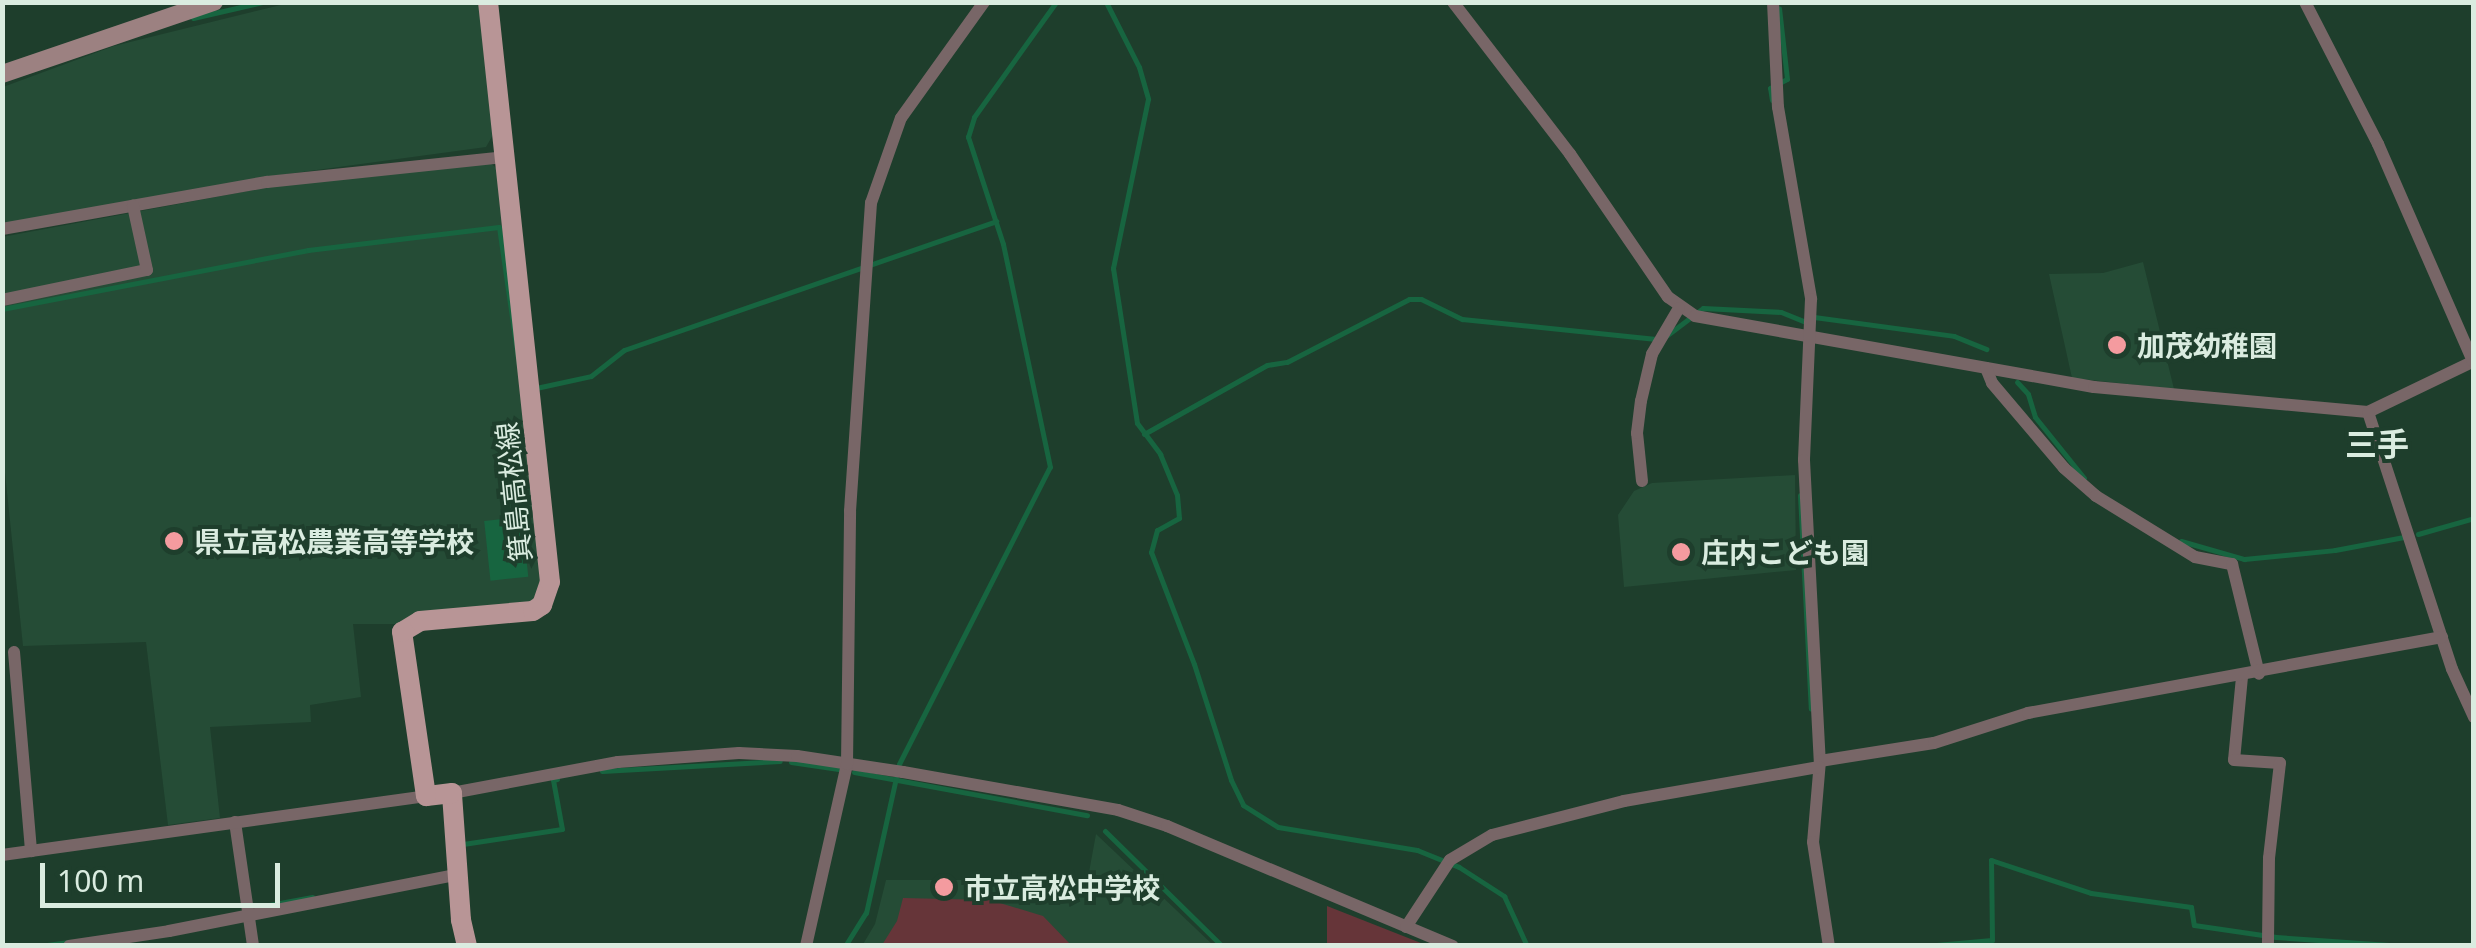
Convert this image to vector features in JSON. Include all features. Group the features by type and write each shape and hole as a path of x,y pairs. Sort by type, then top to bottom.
{"main road":[{"path":"2,74 214,2"},
{"name":"箕島高松線","path":"426,796 402,632 420,621 533,610 542,606 550,582 488,2"},
{"path":"426,796 452,793 467,946"}],"street":[{"path":"806,946 847,764 847,600 865,265 874,190 894,132 918,90 984,2"},
{"path":"1452,2 1689,313 2094,387 2368,412 2473,361 2378,144 2306,2"},
{"path":"1773,2 1777,84 1809,267 1806,546 1816,766 1813,842 1828,946"},
{"path":"2,229 267,182 504,156"},
{"path":"2,300 147,270 133,206"},
{"path":"1642,481 1637,433 1652,354 1662,337 1689,313"},
{"path":"1986,368 1992,384 2064,468 2096,496 2195,557 2232,564 2260,674"},
{"path":"2368,412 2442,637 2473,716"},
{"path":"1406,927 1449,861 1477,842 1522,825 1624,801 1934,742 2028,713 2260,674 2442,637"},
{"path":"14,652 32,850"},
{"path":"2242,677 2234,760 2280,763 2269,858 2269,939"},
{"path":"452,793 618,762 704,755 779,754 847,764 1118,810 1167,826 1453,946"},
{"path":"2,855 426,796"},
{"path":"235,822 253,946"},
{"path":"69,946 459,874"}],"shaded area":[{"path":"289,3 481,3 494,133 486,147 265,177 3,225 3,87 114,46"},
{"path":"488,161 500,171 545,591 535,604 399,624 353,624 361,697 310,705 311,722 210,727 220,818 168,825 146,642 23,646 2,444 2,237 274,186"},
{"path":"2143,262 2174,389 2072,378 2049,274 2103,273"},
{"path":"1795,475 1796,570 1624,587 1618,515 1634,491 1652,483"},
{"path":"522,517 528,577 490,581 484,521"},
{"name":"市立高松中学校","path":"1096,834 1213,945 862,946 875,924 886,880 987,880 1013,891 1053,899 1085,894"},
{"path":"903,898 990,900 1043,916 1071,945 882,945 897,921"},
{"path":"1327,906 1426,945 1327,945"}],"waterway":[{"path":"193,18 263,2"},
{"path":"899,764 1050,467 1003,244 968,137 974,117 1056,2"},
{"path":"1106,2 1139,67 1148,99 1113,268 1137,423 1160,454 1177,495 1179,518 1157,530 1151,552 1194,664 1231,780 1243,805 1278,827 1417,850 1459,867 1504,896 1527,946"},
{"path":"1772,100 1770,88 1787,79 1779,8"},
{"path":"536,388 591,376 624,350 996,221"},
{"path":"2,309 308,250 499,227 522,387"},
{"path":"1144,434 1267,365 1287,362 1409,299 1421,299 1462,319 1656,339"},
{"path":"1666,336 1703,308 1781,312 1806,322"},
{"path":"1814,317 1954,336 1987,349"},
{"path":"2017,382 2028,394 2035,417 2084,478"},
{"path":"1800,495 1811,709"},
{"path":"2418,534 2474,518"},
{"path":"2181,541 2244,559 2335,550 2404,537"},
{"path":"602,771 780,761"},
{"path":"791,762 838,769"},
{"path":"854,772 1087,815"},
{"path":"845,946 866,913 896,778"},
{"path":"463,844 562,829 553,780 557,779"},
{"path":"1105,831 1222,946"},
{"path":"1925,946 1992,940 1991,860 2091,893 2191,907 2194,925 2276,937 2404,946"},
{"path":"269,905 312,897"},
{"path":"40,946 67,942"}],"place":[{"name":"加茂幼稚園","path":"2117,345"},
{"name":"県立高松農業高等学校","path":"174,541"},
{"name":"庄内こども園","path":"1681,552"},
{"name":"市立高松中学校","path":"944,887"}],"district":[{"name":"三手","path":"2377,444"}]}
